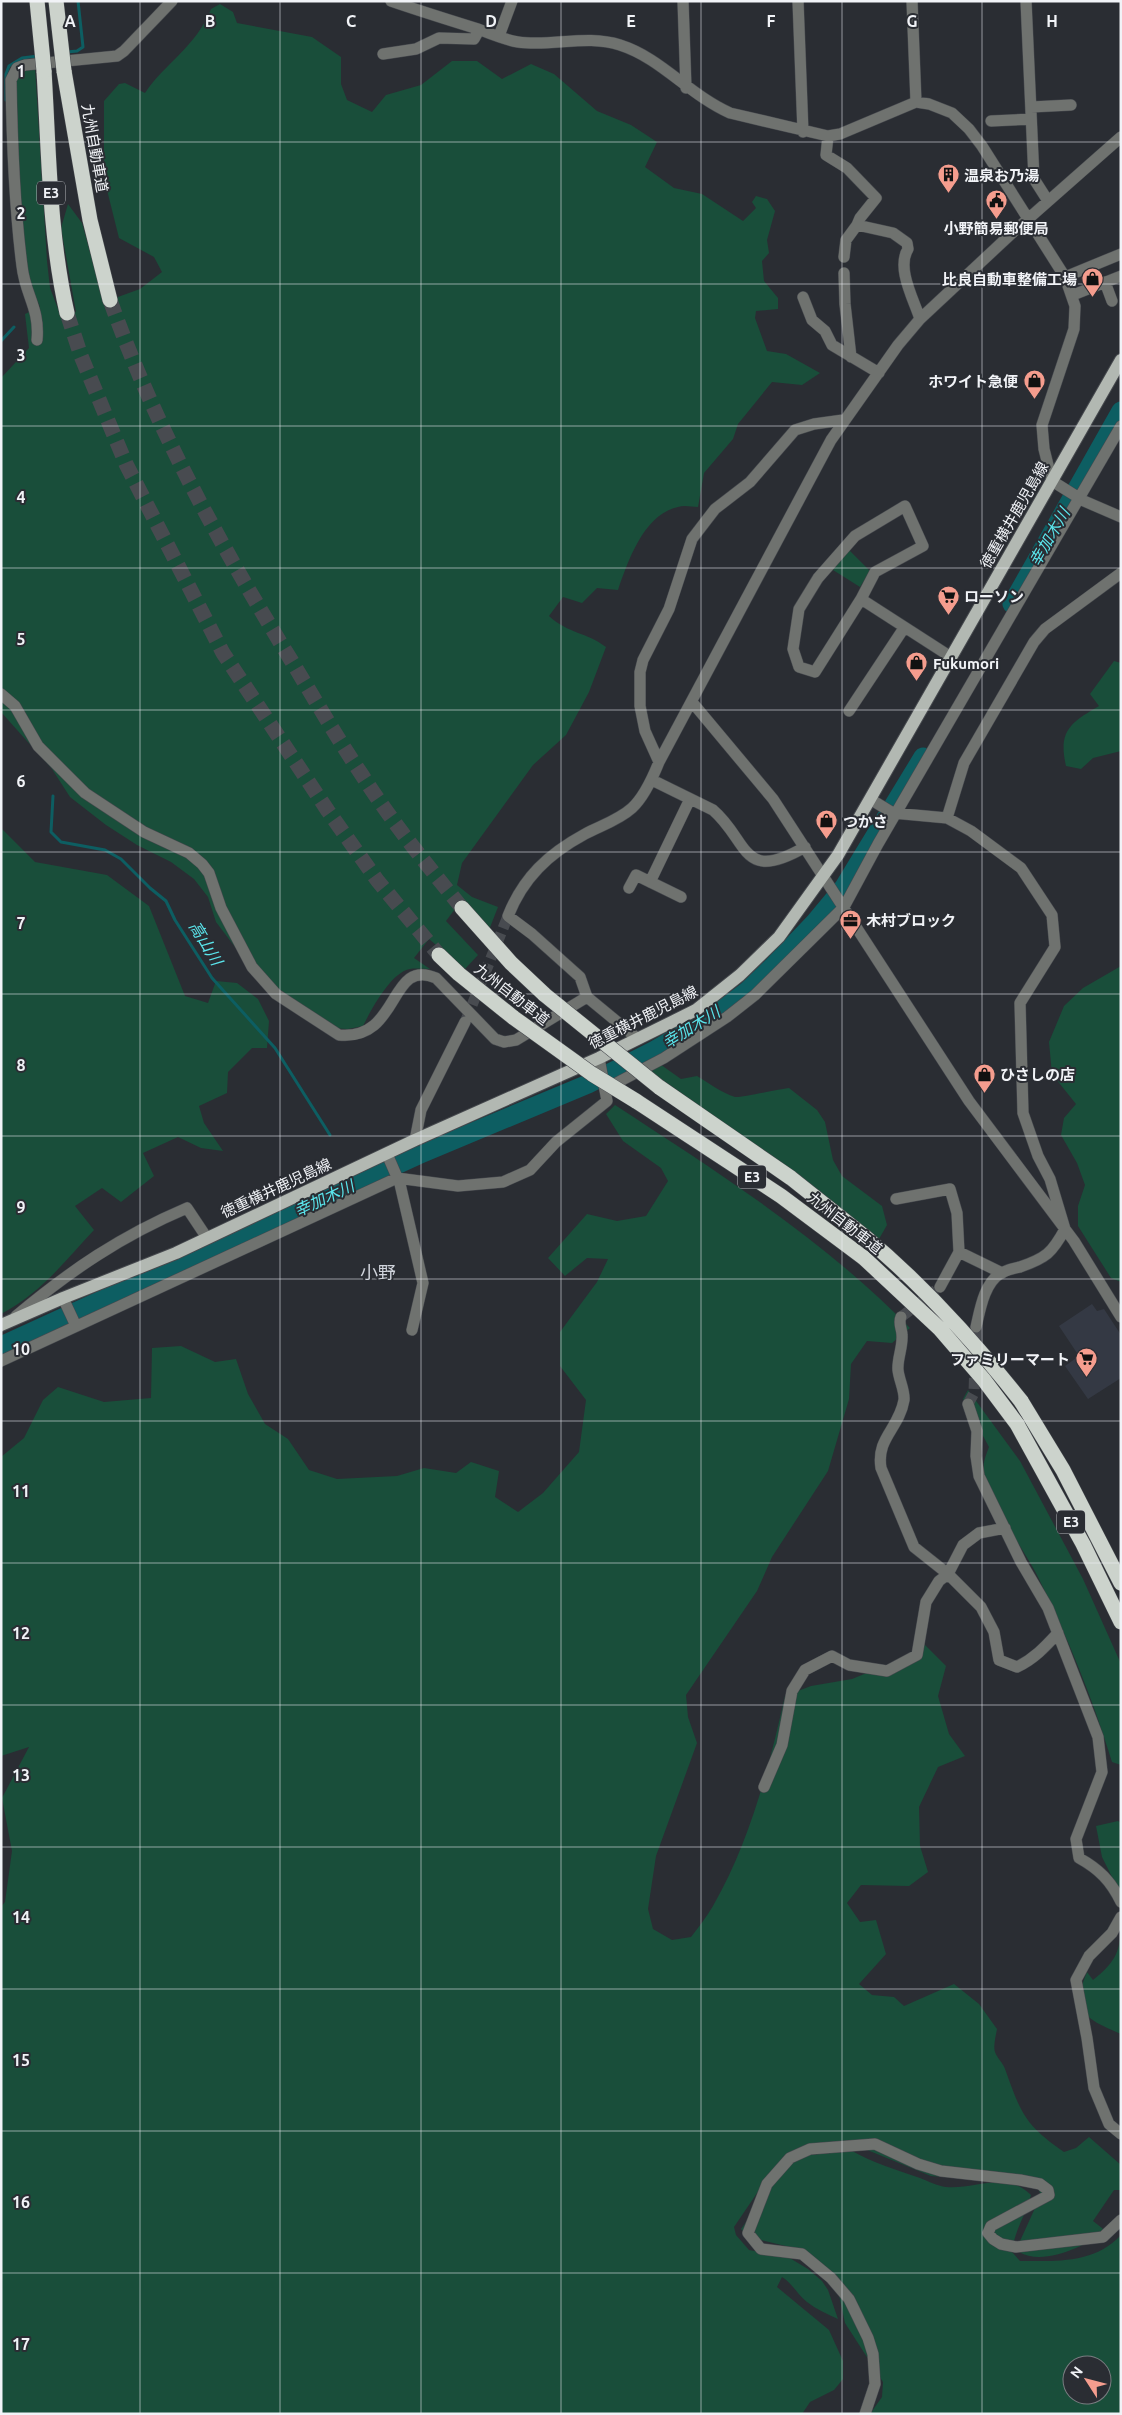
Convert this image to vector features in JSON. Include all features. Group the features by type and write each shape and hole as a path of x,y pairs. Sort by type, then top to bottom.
{"highway":[{"name":"E3","path":"37,1 44,71 53,230 59,277 67,313"},
{"name":"九州自動車道","path":"56,1 64,71 90,220 110,300"},
{"name":"九州自動車道","path":"462,908 511,963 545,996 659,1087 791,1178 906,1272 953,1318 1021,1401 1063,1470 1121,1583"},
{"name":"九州自動車道","path":"439,955 478,990 592,1074 781,1196 864,1258 940,1329 984,1380 1017,1424 1079,1536 1121,1622"}],"main road":[{"name":"徳重横井鹿児島線","path":"1,1326 62,1298 143,1267 415,1140 600,1060 696,1010 740,975 778,937 826,880 874,801 951,657 1057,484 1121,360"}],"street":[{"path":"37,340 38,324 36,311 23,277 17,230 12,157 11,80 17,68 25,65 117,56 172,1"},
{"path":"391,1 516,42 536,44 609,41 648,58 703,100 730,112 802,132 828,136 840,134 916,102 941,107 969,129 1065,277 1076,306 1074,329 1042,425 1044,449 1057,484 1079,498 1121,518"},
{"path":"499,36 512,1"},
{"path":"684,1 686,88"},
{"path":"798,1 802,132"},
{"path":"912,1 916,102"},
{"path":"1026,1 1034,179 1048,201"},
{"path":"383,54 416,49 438,38 449,36 469,40 474,39 479,30"},
{"path":"1030,107 1071,105"},
{"path":"991,122 1031,119"},
{"path":"828,136 826,155 847,168 876,198 846,240 844,257"},
{"path":"638,1039 587,997 580,977 532,934 508,916 517,894 534,872 555,852 633,807 652,780 659,762 843,420 898,345 920,319 1028,218 1121,137"},
{"path":"857,225 893,233 907,243 908,249 904,257 905,272 920,319"},
{"path":"1065,277 1121,254"},
{"path":"844,273 845,304 851,357"},
{"path":"1073,296 1121,276"},
{"path":"1105,282 1112,301"},
{"path":"804,297 812,320 825,331 832,345 879,373"},
{"path":"659,762 646,731 640,706 640,672 643,660 669,609 692,539 715,510 750,482 795,430 814,424 843,420"},
{"path":"604,1085 664,1058 727,1017 755,995 842,904 1121,426"},
{"path":"905,506 923,546 875,572 861,599 815,672 799,667 793,648 799,608 818,578 855,536 905,506"},
{"path":"947,818 964,763 984,724 1034,642 1045,629 1121,573"},
{"path":"861,599 951,657"},
{"path":"849,711 904,628"},
{"path":"1,694 15,706 38,746 84,793 144,832 189,853 202,864 209,873 221,908 252,967 276,994 340,1035 359,1034 377,1025 400,988 414,975 425,974 436,978 495,1040 504,1042 516,1040 587,997"},
{"path":"692,702 773,799 969,1101 1065,1229 1121,1317"},
{"path":"652,780 690,798 719,815 742,848 753,857 761,860 779,861 806,848"},
{"path":"650,882 690,798"},
{"path":"874,801 895,813 947,818 971,831 1021,868 1052,915 1055,947 1020,1003 1023,1113 1038,1156 1050,1179 1065,1229 1048,1255 1039,1260 1002,1272 994,1279 981,1304 976,1327"},
{"path":"629,888 636,875 681,896"},
{"path":"415,1140 421,1110 465,1022"},
{"path":"1,1361 397,1176 458,1186 503,1182 530,1170 556,1142 606,1101 600,1060"},
{"path":"387,1154 397,1176 423,1283 412,1330"},
{"path":"896,1199 950,1189 957,1213 959,1252 940,1287"},
{"path":"13,1319 55,1283 95,1255 157,1220 188,1208 207,1238"},
{"path":"959,1252 1002,1272"},
{"path":"62,1298 76,1326"},
{"path":"901,1316 902,1336 898,1368 904,1398 898,1419 883,1442 879,1454 881,1468 914,1546 948,1574 981,1607 994,1632 999,1660 1017,1667 1042,1651 1058,1633"},
{"path":"968,1404 977,1431 976,1456 979,1476 1048,1608 1098,1736 1102,1772 1076,1839 1079,1858 1097,1868 1112,1884 1121,1902"},
{"path":"764,1787 782,1745 792,1691 804,1670 832,1656 849,1665 887,1671 917,1655 926,1602 939,1581 948,1574 963,1545 979,1533 1005,1528"},
{"path":"1121,1918 1112,1933 1089,1956 1076,1980 1088,2038 1094,2088 1109,2124 1121,2134"},
{"path":"865,2414 876,2384 873,2354 868,2338 849,2300 831,2278 802,2254 761,2249 748,2233 767,2184 790,2158 810,2149 875,2144 918,2164 941,2171 1040,2184 1048,2190 1049,2195 991,2226 988,2233 993,2239 1002,2244 1016,2247 1103,2238 1121,2220"}],"shaded area":[{"path":"1092,1304 1097,1311 1104,1309 1121,1335 1121,1378 1088,1399 1065,1366 1079,1356 1059,1326"}],"green space":[{"path":"220,4 233,12 237,23 312,37 341,57 341,84 347,100 372,112 386,95 421,85 452,61 477,61 502,79 531,64 554,74 597,111 631,125 657,142 645,167 674,188 702,194 743,221 756,208 752,202 756,196 767,199 775,211 767,240 769,253 762,261 764,281 778,298 778,309 756,311 755,318 767,351 786,354 820,373 802,385 772,382 738,424 733,439 704,473 698,507 678,507 666,511 656,519 639,540 632,553 618,590 597,588 582,603 563,597 549,616 556,622 606,647 589,692 566,735 533,765 462,863 457,885 472,897 498,907 489,930 461,901 446,921 478,955 465,969 429,939 414,958 430,969 410,969 396,977 382,993 363,1026 348,1029 327,1028 296,1010 238,951 216,922 208,897 194,879 171,862 137,845 106,825 70,797 52,769 1,712 1,378 29,348 25,314 40,307 27,276 20,220 15,79 20,72 35,68 47,261 50,288 61,317 76,312 61,228 68,204 82,223 104,302 140,289 162,272 154,257 119,238 104,178 104,101 119,84 125,83 145,93 197,34 211,9"},
{"path":"849,550 870,571 860,587 833,570"},
{"path":"1114,661 1121,663 1121,751 1093,758 1081,769 1066,766 1064,754 1065,736 1074,723 1099,706 1090,694"},
{"path":"1,828 35,862 107,875 149,906 185,996 208,1003 216,981 237,983 258,999 269,1021 267,1048 252,1048 228,1072 227,1093 199,1106 204,1123 223,1151 201,1148 178,1137 143,1153 154,1176 121,1202 102,1188 75,1206 94,1230 40,1286 1,1314"},
{"path":"1121,966 1121,1282 1111,1278 1078,1226 1078,1206 1085,1185 1077,1163 1061,1135 1064,1118 1076,1104 1052,1074 1049,1042 1064,1006 1083,988"},
{"path":"657,1062 681,1079 697,1076 735,1097 789,1088 817,1110 825,1122 833,1160 842,1176 882,1206 887,1225 879,1239 793,1171 647,1069"},
{"path":"615,1105 731,1182 806,1236 842,1265 910,1328 892,1343 867,1341 851,1364 849,1399 828,1471 772,1557 757,1591 686,1695 688,1717 697,1743 656,1856 648,1909 653,1929 672,1940 691,1937 713,1906 738,1856 757,1804 785,1696 811,1686 852,1679 901,1659 924,1644 946,1666 938,1696 949,1734 965,1756 938,1767 919,1807 920,1846 928,1872 909,1886 861,1885 847,1903 860,1922 876,1920 886,1954 859,1984 872,1995 894,1997 904,2006 954,1984 979,2004 997,2029 994,2050 1004,2067 1020,2107 1032,2125 1064,2152 1076,2148 1089,2137 1121,2165 1121,2190 1114,2190 1093,2221 1107,2232 1076,2248 1052,2256 1029,2256 1019,2252 1020,2241 1041,2195 1036,2184 931,2176 855,2145 837,2143 772,2171 734,2227 736,2235 749,2250 788,2257 808,2269 822,2281 828,2290 838,2319 807,2302 782,2277 777,2287 829,2330 843,2361 843,2379 834,2390 810,2402 802,2414 1,2414 1,1907 5,1902 12,1851 2,1798 29,1747 1,1756 1,1457 24,1438 43,1400 58,1387 104,1402 151,1398 152,1348 181,1346 215,1362 236,1359 248,1394 265,1424 288,1439 309,1470 337,1479 397,1476 424,1468 456,1473 471,1462 499,1471 495,1497 518,1512 543,1493 579,1452 586,1400 560,1366 560,1332 597,1282 608,1259 587,1258 565,1276 548,1258 587,1214 617,1221 646,1216 668,1181 661,1168 623,1141 606,1114"},
{"path":"968,1390 1020,1461 1083,1579 1121,1664 1121,1765 1112,1762 1079,1668 1038,1577 987,1488 983,1468 989,1447 963,1399"},
{"path":"1118,1821 1121,1823 1121,1895 1102,1857 1096,1826"},
{"path":"1121,1920 1121,2034 1090,2018 1084,2012 1080,1996 1087,1972 1093,1980 1108,1967 1116,1954 1120,1939"},
{"path":"852,2151 885,2166 936,2185 957,2187 1001,2182 1022,2188 1031,2195 1013,2244 1012,2252 1020,2261 1048,2261 1087,2256 1099,2251 1121,2235 1121,2414 870,2414 882,2397 883,2382 845,2323 839,2295 802,2250 748,2237 741,2229 789,2162 809,2155"}],"waterway":[{"path":"67,52 77,51 83,47 78,1"},
{"path":"6,100 6,74 9,66 22,58 38,56"},
{"path":"1,341 14,327"},
{"name":"幸加木川","path":"1012,604 1121,411"},
{"name":"幸加木川","path":"1,1346 418,1155 588,1084 655,1050 715,1015 746,992 773,966 815,922 844,887 923,757"},
{"name":"高山川","path":"53,796 51,832 61,842 105,850 121,859 166,901 175,920 212,978 275,1048 330,1135"}],"tunnel":[{"path":"110,300 128,348 168,440 239,573 373,792 410,843 462,908"},
{"path":"67,313 81,356 126,464 223,653 328,811 377,880 439,955"},
{"path":"466,1020 508,916"},
{"path":"901,1317 940,1287"},
{"path":"968,1404 974,1393 976,1327"}],"place":[{"name":"温泉お乃湯","path":"948,194"},
{"name":"小野簡易郵便局","path":"996,219"},
{"name":"比良自動車整備工場","path":"1093,298"},
{"name":"ホワイト急便","path":"1034,400"},
{"name":"ローソン","path":"948,615"},
{"name":"Fukumori","path":"917,682"},
{"name":"つかさ","path":"827,840"},
{"name":"木村ブロック","path":"850,939"},
{"name":"ひさしの店","path":"984,1093"},
{"name":"ファミリーマート","path":"1086,1378"}],"district":[{"name":"小野","path":"378,1272"}]}
